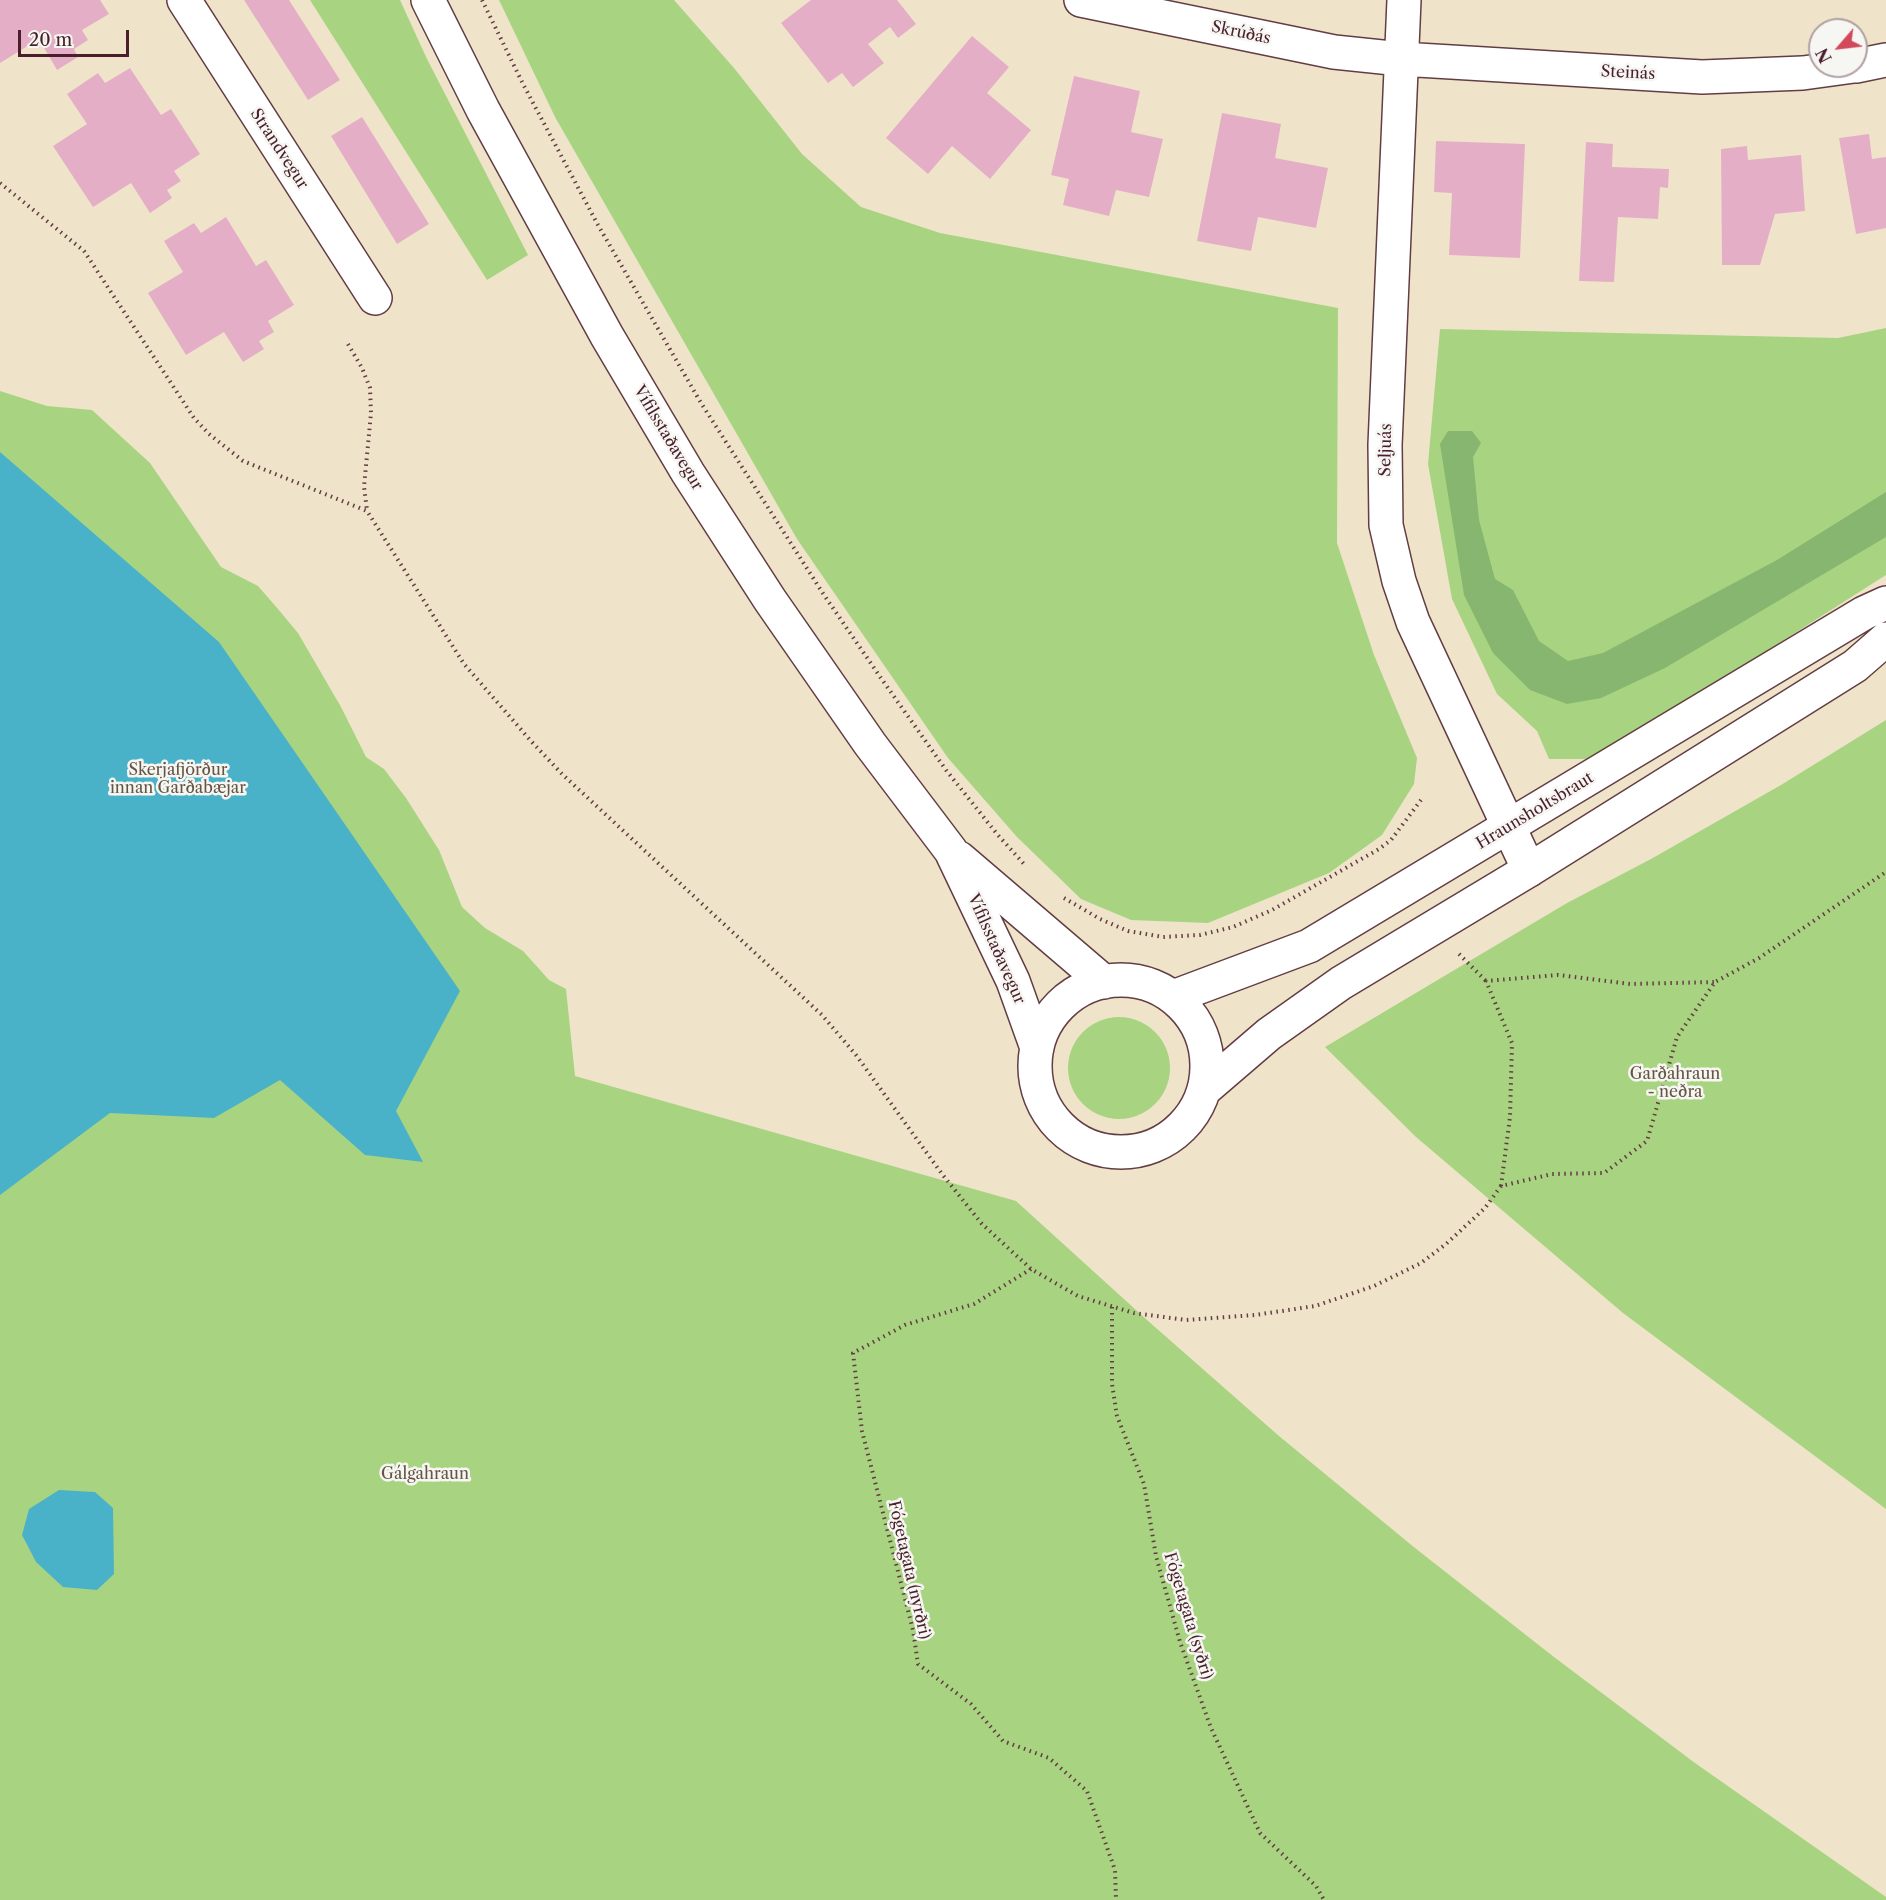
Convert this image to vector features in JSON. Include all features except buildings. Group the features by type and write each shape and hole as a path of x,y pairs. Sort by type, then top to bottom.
{"street":[{"name":"Strandvegur","path":"184,0 375,298"},
{"name":"Vífilsstaðavegur","path":"428,0 483,110 607,336 688,473 850,715 951,851 1013,981 1037,1048"},
{"name":"Skrúðás","path":"1081,0 1334,51 1401,59"},
{"name":"Seljuás","path":"1404,0 1385,445 1386,525 1399,581 1413,622 1529,870"},
{"name":"Steinás","path":"1401,59 1702,77 1808,72"},
{"name":"Steinás","path":"1868,63 1886,60"},
{"name":"Hraunsholtsbraut","path":"1173,997 1308,946 1854,619 1886,603"},
{"path":"1529,870 1855,666 1886,639"},
{"name":"Vífilsstaðavegur","path":"951,851 1104,982"},
{"name":"Vífilsstaðavegur","path":"1205,1089 1269,1034 1341,983 1529,870"},
{"name":"Vífilsstaðavegur","path":"1128,980 1152,986 1173,997 1188,1011 1199,1029 1206,1048 1208,1068 1205,1089 1198,1106 1174,1135 1139,1151 1120,1153 1084,1144 1068,1133 1049,1112 1038,1086 1035,1067 1037,1048 1043,1029 1054,1012 1068,998 1085,988 1104,982 1128,980"}],"path":[{"path":"482,0 523,84 598,225 708,413 824,595 940,761 997,834 1027,866"},
{"path":"0,183 84,251 194,418 209,434 243,460 367,511"},
{"path":"348,344 370,388 371,413 364,487 367,511 464,664 562,774 822,1015 855,1055 942,1174 982,1224 1031,1269 1078,1296 1134,1313 1186,1320 1255,1315 1315,1306 1374,1286 1421,1263 1446,1244 1485,1208 1501,1186 1510,1117 1512,1043 1486,981 1455,950"},
{"path":"1058,893 1100,919 1128,931 1163,937 1200,935 1233,927 1272,910 1379,849 1391,840 1420,800"},
{"path":"1501,1186 1552,1174 1604,1173 1647,1141 1677,1037 1715,982 1759,958 1886,872"},
{"path":"1486,981 1558,975 1630,984 1715,982"},
{"name":"Fógetagata (nyrðri)","path":"1031,1269 974,1304 905,1325 853,1353 862,1431 913,1630 918,1664 971,1704 1003,1741 1049,1758 1087,1791 1115,1870 1116,1900"},
{"name":"Fógetagata (syðri)","path":"1112,1307 1112,1384 1117,1416 1144,1484 1156,1556 1184,1653 1211,1728 1260,1833 1316,1886 1324,1900"}],"green space":[{"path":"310,0 400,0 427,59 528,255 487,280"},
{"path":"499,0 674,0 734,68 802,154 861,207 940,233 1338,308 1337,543 1374,655 1417,758 1414,784 1382,835 1329,873 1208,923 1131,920 1081,899 1017,837 948,758 797,539 555,117"},
{"path":"1886,328 1886,575 1597,759 1549,759 1537,731 1497,694 1452,599 1428,464 1440,329 1838,338"},
{"name":"Gálgahraun","path":"0,391 47,406 92,410 150,463 221,567 258,586 278,609 298,633 341,707 366,757 384,769 406,798 439,850 462,907 485,928 523,951 549,980 566,989 575,1076 1016,1201 1279,1436 1415,1548 1695,1763 1886,1897 1886,1900 0,1900"},
{"path":"1448,431 1472,431 1481,443 1473,457 1479,520 1495,579 1513,590 1539,641 1568,661 1603,653 1777,560 1886,492 1886,537 1665,668 1601,698 1567,704 1530,690 1493,653 1464,595 1440,444"},
{"name":"Garðahraun - neðra","path":"1886,720 1886,1509 1623,1313 1416,1137 1325,1047 1567,903 1651,859 1781,785"},
{"path":"1119,1017 1138,1021 1155,1032 1166,1049 1170,1068 1166,1087 1155,1104 1138,1115 1119,1119 1100,1115 1083,1104 1072,1087 1068,1068 1072,1049 1083,1032 1100,1021"}],"water":[{"name":"Skerjafjörður innan Garðabæjar","path":"0,452 219,642 460,991 396,1111 423,1162 365,1155 280,1080 214,1118 110,1113 0,1195"},
{"path":"59,1490 95,1492 113,1508 114,1574 97,1590 63,1587 36,1562 22,1535 29,1509"}]}
